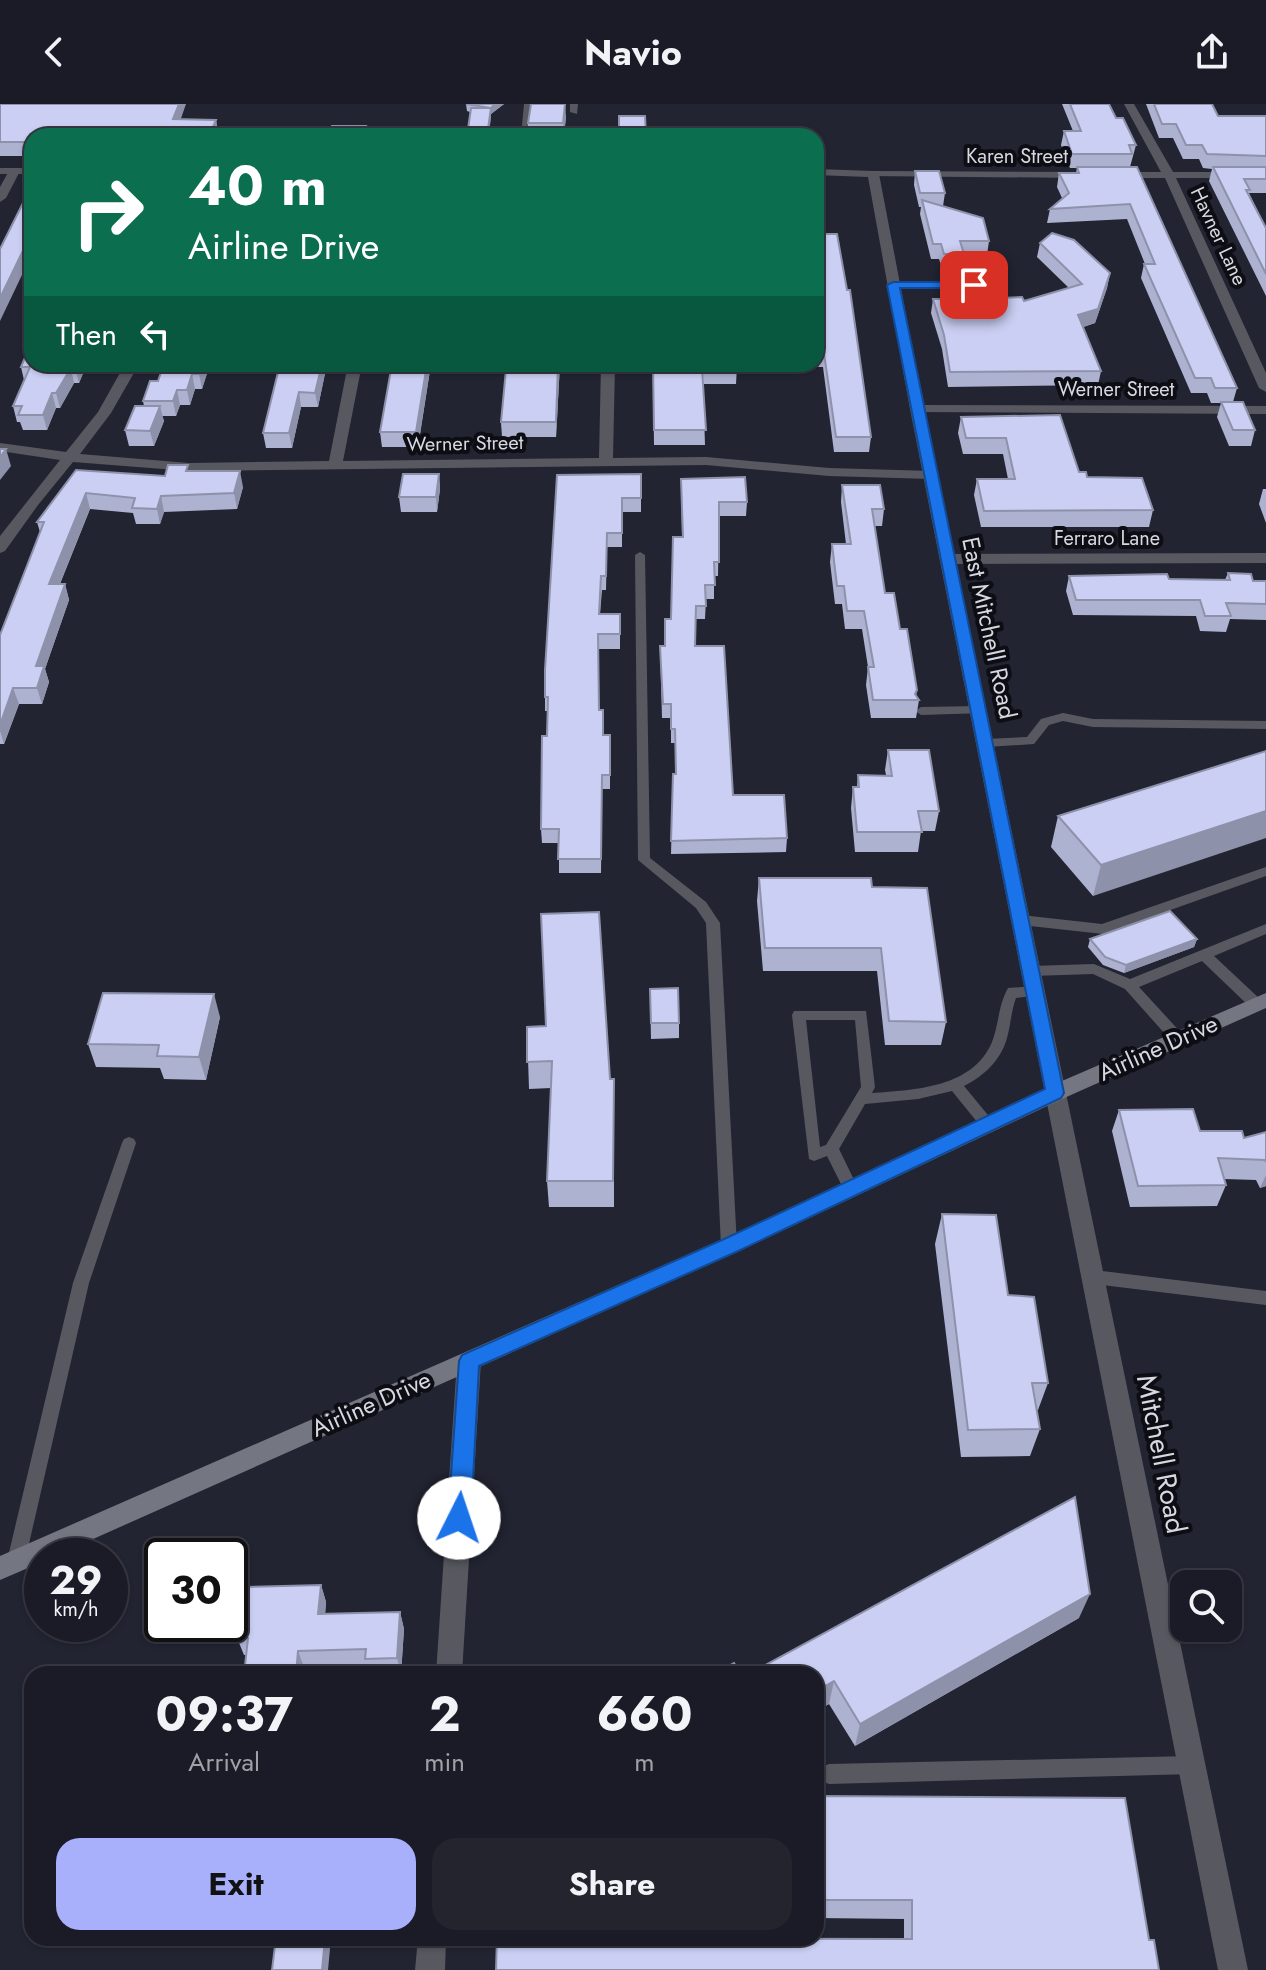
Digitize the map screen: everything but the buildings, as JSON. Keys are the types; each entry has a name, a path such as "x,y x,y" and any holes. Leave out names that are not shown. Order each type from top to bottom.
{"main road":[{"name":"Airline Drive","path":"8,1564 729,1246 987,1124 1261,1002"}],"street":[{"name":"Havner Lane","path":"1129,104 1169,175 1266,388"},
{"path":"0,171 24,171"},
{"path":"0,198 14,171"},
{"name":"Karen Street","path":"824,172 1091,175"},
{"name":"East Mitchell Road","path":"873,174 917,409 1055,1093"},
{"path":"1107,175 1266,175"},
{"path":"893,285 1001,285"},
{"path":"0,548 29,505 114,399 128,372"},
{"path":"335,465 353,372"},
{"path":"606,462 608,372"},
{"name":"Werner Street","path":"917,409 1266,410"},
{"name":"Werner Street","path":"0,447 159,466 755,463 829,472 932,475"},
{"name":"Ferraro Lane","path":"948,559 1266,558"},
{"name":"Mitchell Road","path":"1055,1093 1233,1970"},
{"path":"450,1666 469,1361"},
{"path":"430,1970 432,1946"}],"lane":[{"path":"517,128 518,104"},
{"path":"526,128 528,104"},
{"path":"640,555 644,860 701,905 713,923 729,1246"},
{"path":"921,711 980,710"},
{"path":"986,743 1030,741 1045,722 1063,717 1093,723 1266,725"},
{"path":"1021,920 1103,929 1266,871"},
{"path":"1130,985 1266,929"},
{"path":"1205,955 1261,1002"},
{"path":"860,1099 933,1092 975,1074 997,1048 1013,992 1033,981 1094,969 1130,985 1179,1040"},
{"path":"799,1015 861,1015 868,1087 831,1149 814,1155 799,1015"},
{"path":"954,1084 987,1124"},
{"path":"8,1564 81,1283 129,1143"},
{"path":"831,1149 850,1188"},
{"path":"1094,1277 1266,1298"},
{"path":"829,1774 1192,1765"}],"route":[{"path":"459,1518 469,1361 729,1246 1055,1093 893,285 974,285"}]}
